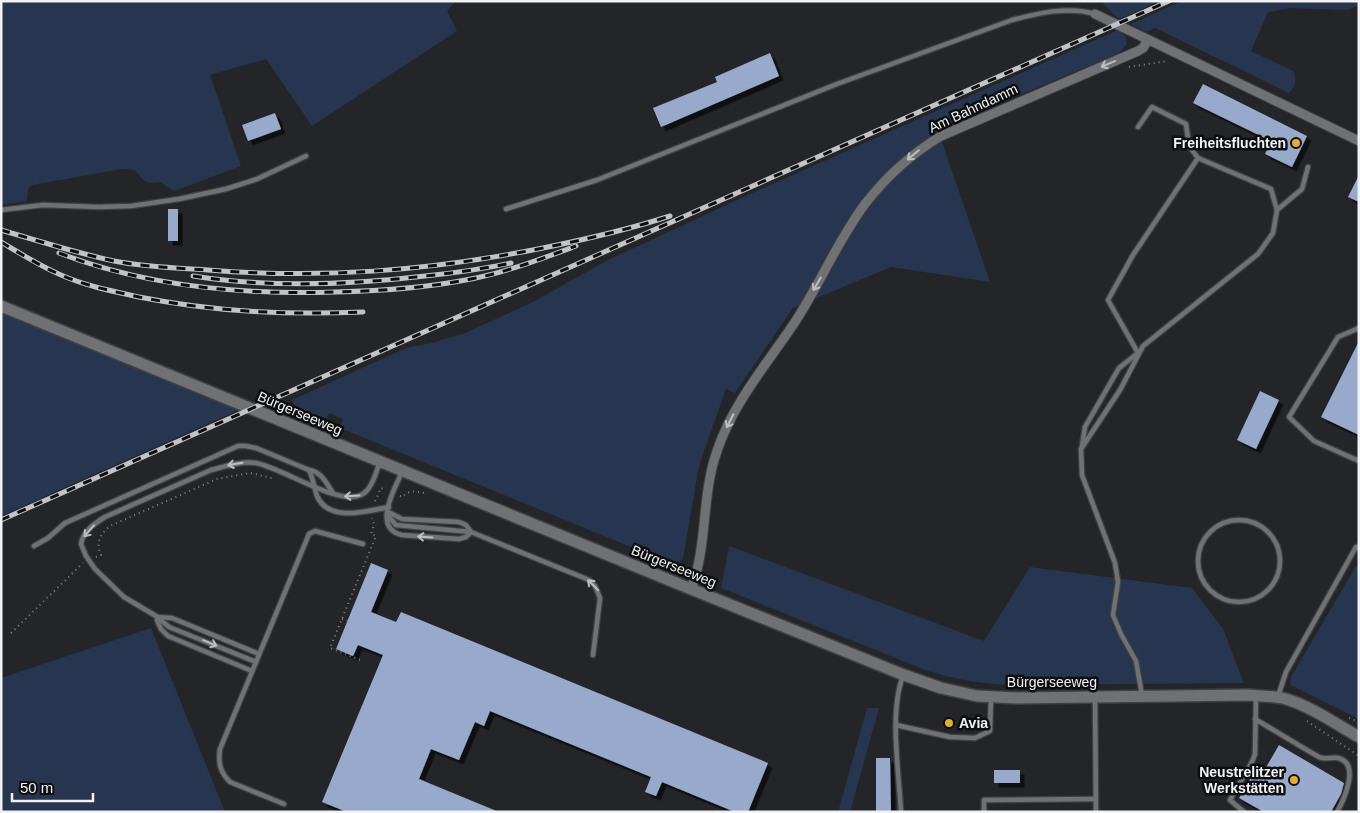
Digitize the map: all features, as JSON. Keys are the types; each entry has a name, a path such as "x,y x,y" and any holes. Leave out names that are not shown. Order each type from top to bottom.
{"street":[{"path":"1095,14 1359,142"},
{"name":"Am Bahndamm","path":"692,589 698,569 709,480 716,453 726,428 745,394 796,321 853,222 875,191 915,153 941,136 1138,51 1143,48 1148,40"},
{"name":"Bürgerseeweg","path":"1,306 692,589 904,675 941,688 991,697 1256,696 1278,698 1306,707 1359,737"}],"lane":[{"path":"506,209 597,180 837,84 1012,20 1041,12 1079,10 1095,14"},
{"path":"1081,449 1120,390 1143,346 1258,254 1273,232 1278,210 1271,189 1198,158 1189,146 1186,124 1152,107 1138,127"},
{"path":"1,210 43,205 99,208 131,206 179,199 226,189 257,179 306,156"},
{"path":"1138,353 1108,300 1138,247 1198,158"},
{"path":"1278,210 1302,189 1308,167"},
{"path":"1359,328 1338,337 1289,418 1314,441 1359,461"},
{"path":"1138,353 1120,368 1085,427 1081,449 1082,475 1114,563 1118,582 1113,615 1136,661 1142,696"},
{"path":"34,546 48,538 65,523 238,446 256,448 309,470 316,471 334,494"},
{"path":"256,662 169,627 156,616 124,597 109,584 89,560 82,548 82,540 88,530 99,521 211,470 236,463 256,463 334,494 354,497 361,496 366,492 380,462"},
{"path":"309,470 321,503 331,510 345,513 388,509 402,519 459,522 466,525 471,532"},
{"path":"402,471 393,493 386,520 387,525 395,534 459,539 466,537 471,532"},
{"path":"388,509 392,522 396,526 471,532 589,580 599,591 600,607 593,655"},
{"path":"1243,520 1256,524 1268,531 1276,542 1280,555 1280,569 1275,581 1266,592 1255,599 1242,602 1228,601 1216,595 1206,586 1200,574 1198,560 1201,547 1207,536 1217,526 1230,521 1243,520"},
{"path":"284,804 230,782 220,768 220,749 309,534 319,532 363,544"},
{"path":"1278,698 1286,672 1356,547 1359,548"},
{"path":"156,616 172,618 260,654"},
{"path":"156,616 161,629 168,636 252,671"},
{"path":"902,812 896,712 899,690 904,675"},
{"path":"1244,812 1230,800 1255,754 1256,696"},
{"path":"896,725 950,737 975,738 990,731 991,697"},
{"path":"1095,697 1096,812"},
{"path":"1255,719 1322,758 1338,758 1348,763 1353,771 1354,780 1337,812"},
{"path":"984,812 984,800 1096,799"}],"path":[{"path":"1122,68 1170,61 1176,53"},
{"path":"11,632 80,565 101,555 98,548 99,538 104,530 112,524 216,479 250,473 273,478"},
{"path":"360,660 330,648 376,536 371,534 374,525 372,510 381,488 404,497 408,492 431,493"},
{"path":"367,518 372,518"},
{"path":"708,567 707,578 714,588"},
{"path":"342,619 348,621"},
{"path":"1347,717 1359,722"},
{"path":"1301,718 1359,756"}],"shaded area":[{"path":"1,1 456,1 447,11 457,31 312,126 266,59 210,75 241,166 174,191 160,182 151,183 145,181 135,170 122,169 32,185 28,189 27,201 1,205"},
{"path":"1101,1 1159,1 1120,19"},
{"path":"1182,1 1359,1 1359,5 1347,10 1290,8 1268,12 1251,51 1293,71 1295,83 1289,93 1155,28 1146,32 1131,24"},
{"path":"1118,30 1126,37 1127,44 1118,54 938,130 990,282 891,267 793,308 735,393 726,389 699,466 683,559 675,565 340,428 343,419 329,413 324,425 286,409 294,405 292,400 406,348 432,343 465,333 533,302 606,261 748,195"},
{"path":"1,312 239,410 1,516"},
{"path":"729,546 984,641 1030,567 1192,588 1223,629 1244,683 1009,685 958,679 938,674 721,588"},
{"path":"1356,566 1359,567 1359,719 1290,685 1291,677"},
{"path":"151,628 225,812 1,812 1,678"},
{"path":"867,708 879,708 850,812 838,812"}],"building":[{"path":"770,53 779,76 661,127 653,108 717,82 715,77"},
{"path":"1203,84 1307,136 1292,167 1265,154 1271,141 1193,103"},
{"path":"275,113 281,129 248,141 242,125"},
{"path":"1359,175 1359,202 1348,197"},
{"path":"168,209 178,209 178,241 168,241"},
{"path":"1359,341 1359,435 1321,417"},
{"path":"1260,391 1279,400 1256,449 1237,440"},
{"path":"371,563 388,570 371,612 396,622 401,612 768,763 748,812 735,812 662,782 656,796 645,792 651,777 490,711 484,726 475,722 459,760 431,749 419,779 499,812 347,812 322,802 383,655 358,645 353,656 336,649"},
{"name":"Neustrelitzer Werkstätten","path":"1279,745 1344,783 1341,794 1331,812 1264,812 1239,798 1254,772 1261,776"},
{"path":"876,758 890,758 891,812 876,812"},
{"path":"994,770 1020,770 1020,783 994,783"}],"railway":[{"path":"1,520 1169,1"},
{"path":"1,230 86,254 137,265 292,274 414,268 496,257 588,238 670,216"},
{"path":"1,242 38,264 70,279 139,297 195,306 278,313 363,312"},
{"path":"59,253 92,265 160,281 230,290 300,293 386,290 454,282 511,269 576,246"},
{"path":"193,276 280,284 338,283 436,275 511,263"}],"place":[{"name":"Freiheitsfluchten","path":"1296,143"},
{"name":"Avia","path":"949,723"},
{"name":"Neustrelitzer Werkstätten","path":"1294,780"}]}
